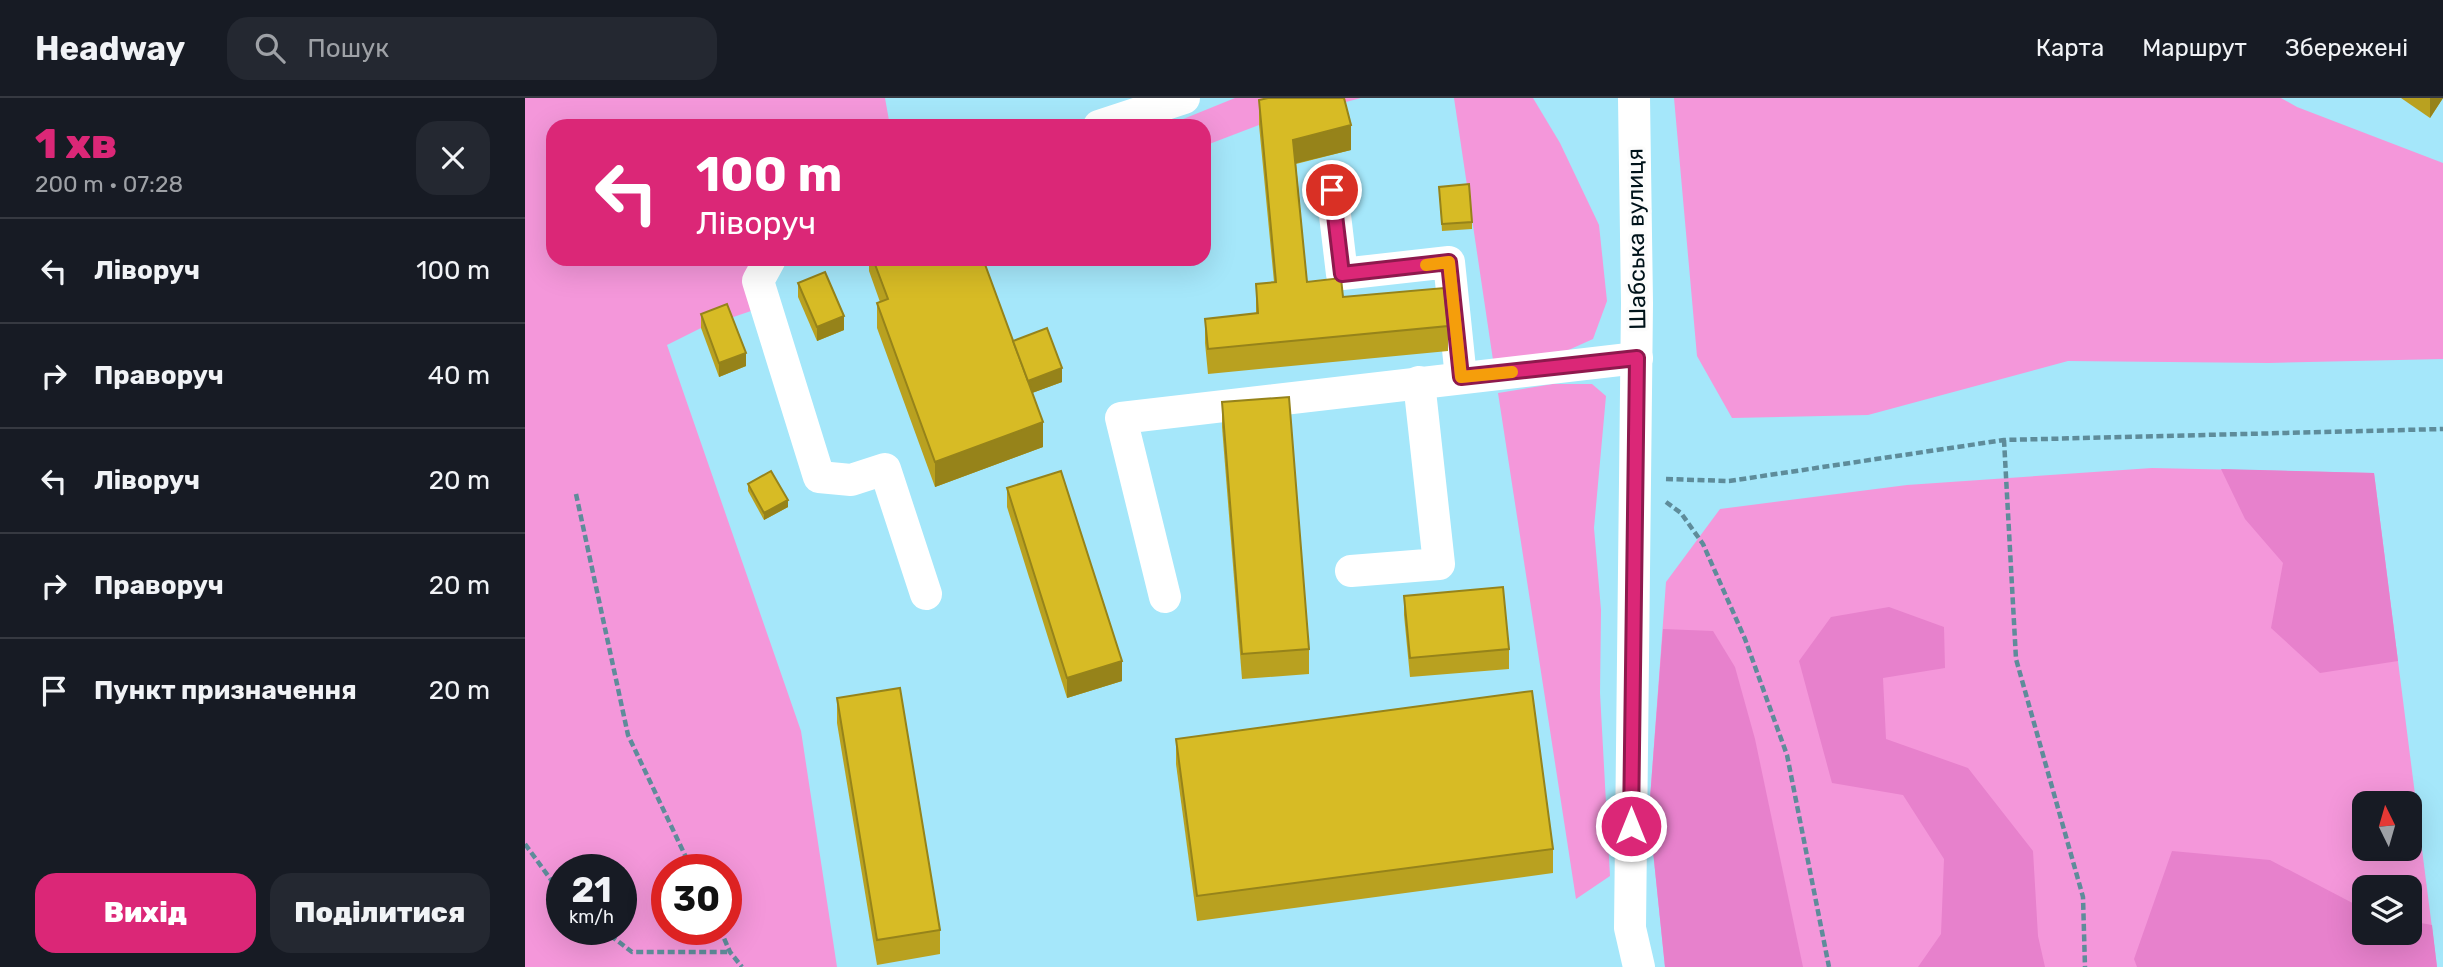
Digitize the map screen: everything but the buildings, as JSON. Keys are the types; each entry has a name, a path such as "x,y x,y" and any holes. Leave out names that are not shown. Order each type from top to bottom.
{"street":[{"path":"1120,119 1184,98"},
{"name":"Шабська вулиця","path":"1634,98 1637,358 1630,928 1639,967"},
{"path":"1332,190 1342,274 1449,262 1461,377"},
{"path":"766,266 758,281 819,477 851,480 885,468 926,594"},
{"path":"1165,597 1121,418 1637,358"},
{"path":"1351,571 1439,564 1419,382"}],"path":[{"path":"1634,479 1729,481 2004,440 2443,429"},
{"path":"2004,440 2016,659 2083,897 2085,967"},
{"path":"1634,479 1681,513 1703,544 1745,639 1787,755 1829,967"},
{"path":"576,495 628,736 684,854"},
{"path":"525,844 546,873"},
{"path":"623,945 632,952 730,952"},
{"path":"727,945 742,967"}],"shaded area":[{"path":"525,98 885,98 889,119 546,119 546,266 752,266 751,311 701,328 667,345 801,731 837,967 525,967"},
{"path":"1235,98 1361,98 1259,125 1211,143 1211,119 1183,119"},
{"path":"1454,98 1533,98 1560,143 1599,225 1607,301 1593,339 1544,361 1493,360"},
{"path":"1674,98 2281,98 2297,107 2443,163 2443,359 2269,363 2068,361 1868,415 1732,418 1697,356"},
{"path":"1553,384 1592,384 1606,396 1594,528 1601,610 1600,693 1610,876 1576,899 1498,393"},
{"path":"2152,468 2374,473 2415,791 2352,791 2352,861 2422,861 2422,849 2437,967 1665,967 1649,812 1666,582 1720,509 1907,485"},
{"path":"2221,469 2374,473 2398,661 2320,673 2271,628 2283,563 2245,519"},
{"path":"1889,607 1944,627 1945,668 1883,678 1886,739 1968,768 2033,851 2038,936 2045,967 1918,967 1941,934 1944,859 1903,795 1832,783 1799,661 1831,617"},
{"path":"1663,629 1713,631 1735,667 1755,739 1803,967 1665,967 1649,812"},
{"path":"2172,851 2270,860 2352,903 2352,945 2422,945 2422,923 2432,925 2437,967 2137,967 2134,959"}],"slow traffic":[{"path":"1426,265 1449,262 1461,377 1512,372"}],"route":[{"path":"1332,190 1342,274 1449,262 1461,377 1637,358 1631,826"}]}
